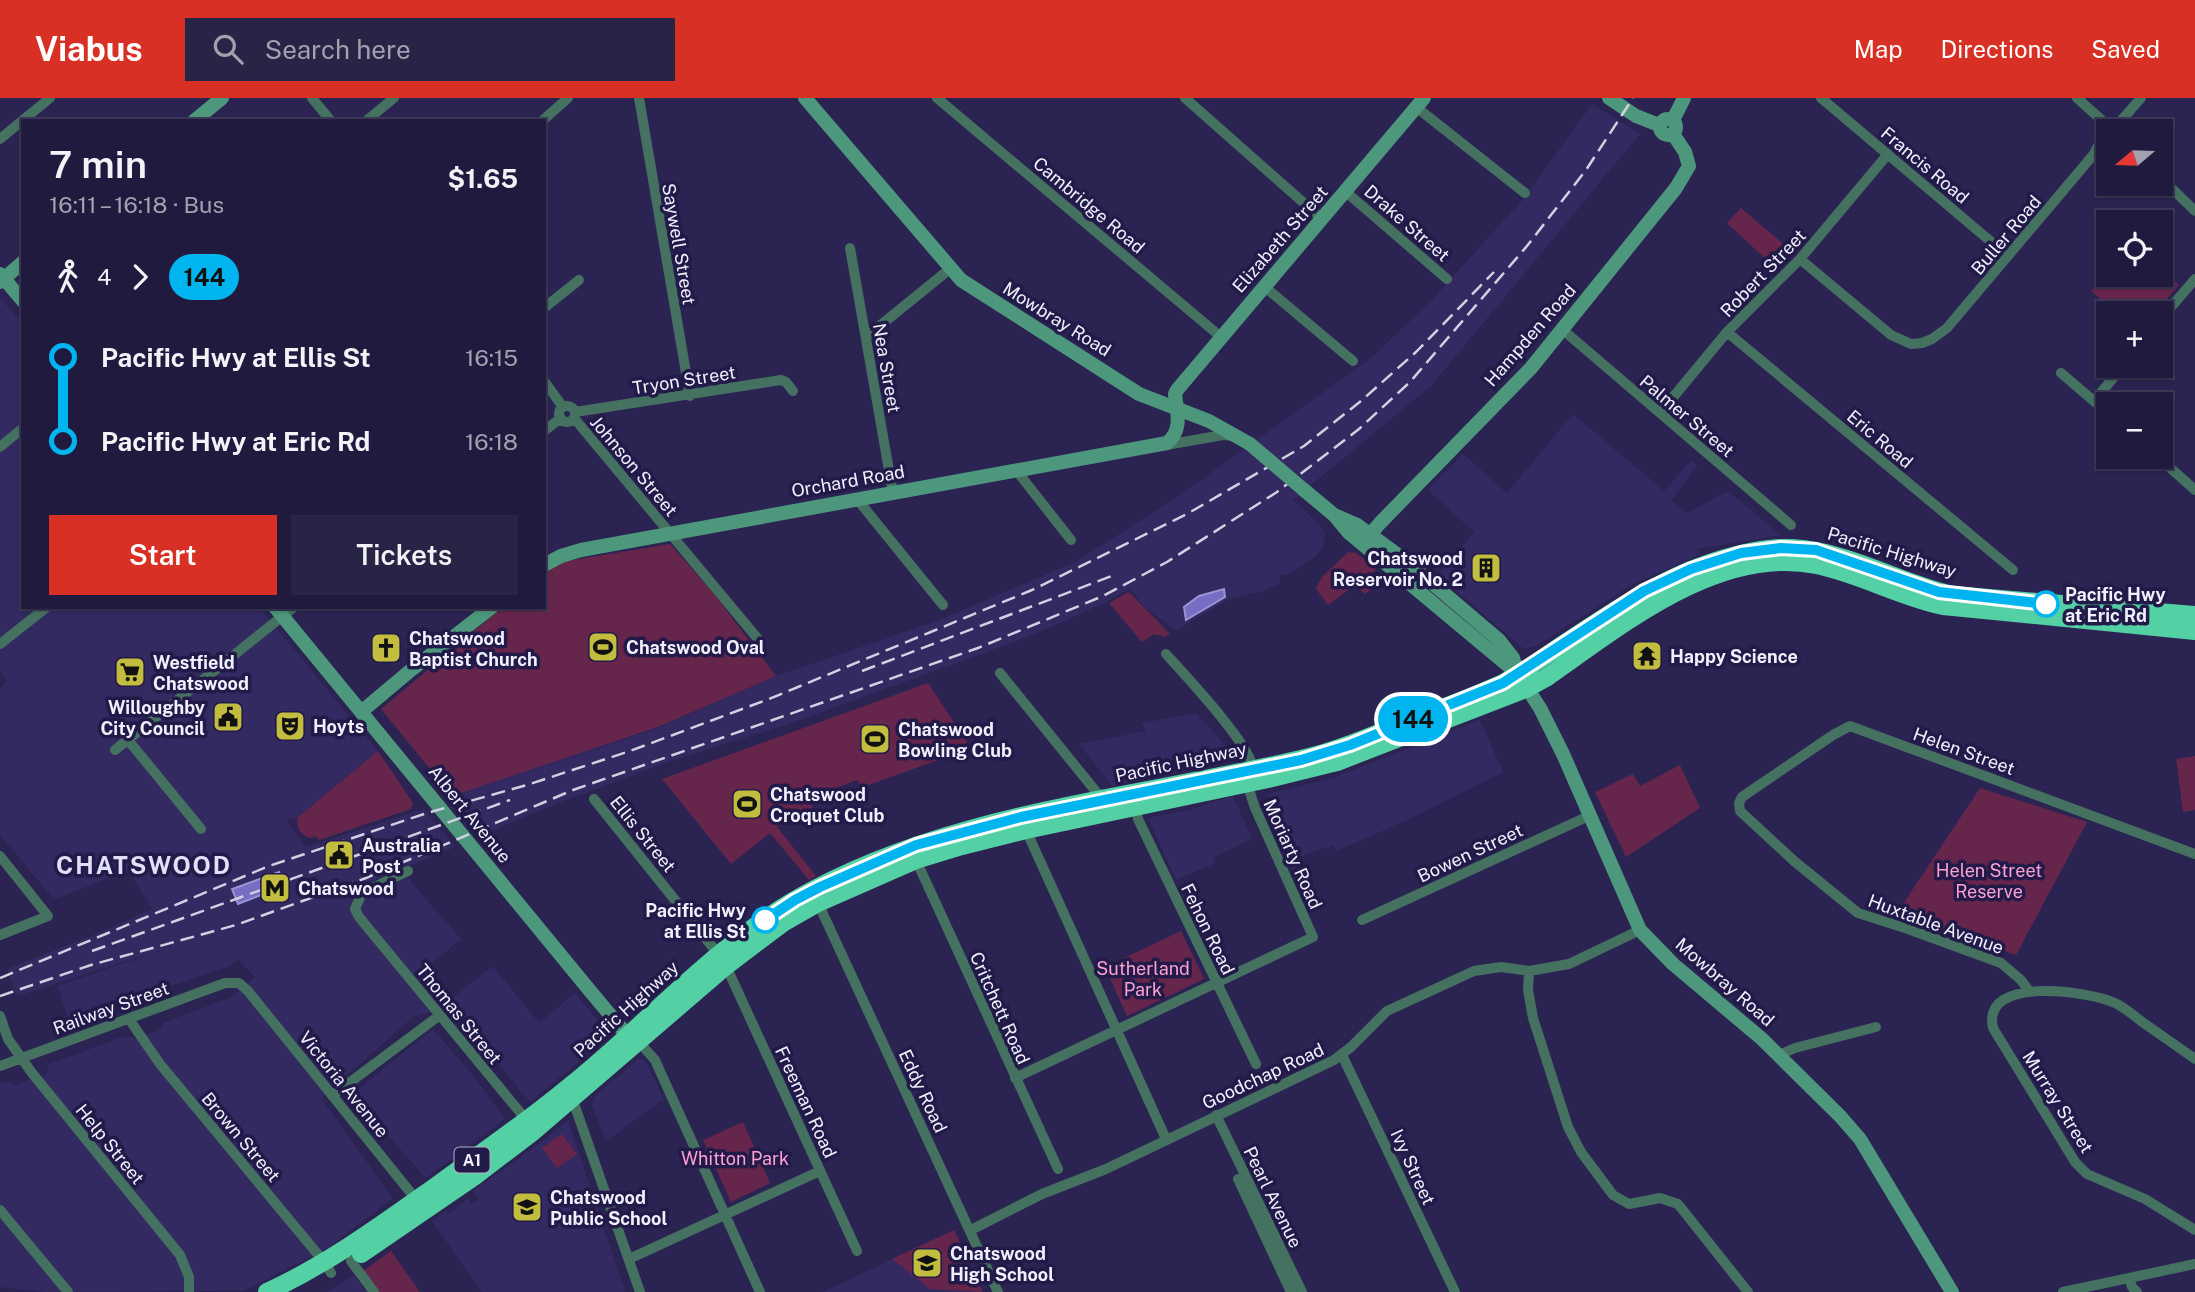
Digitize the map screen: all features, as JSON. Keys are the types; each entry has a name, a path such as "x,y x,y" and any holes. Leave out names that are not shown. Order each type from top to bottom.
{"highway":[{"name":"Pacific Highway","path":"295,1292 421,1205 571,1094 795,900 902,850 1021,817 1102,799 1336,762 1523,681 1644,591 1691,569 1768,548 1816,550 1924,587 1954,594 2195,615"},
{"name":"Pacific Highway","path":"1523,681 1546,678 1683,588 1736,569 1779,562 1798,562 1834,569 1943,607 2195,631"},
{"name":"Pacific Highway","path":"723,960 818,903 916,860 1026,830 1135,806 1250,776"},
{"name":"Pacific Highway","path":"267,1292 351,1261 421,1205"}],"main road":[{"path":"196,119 222,98"},
{"name":"Mowbray Road","path":"805,98 961,280 1139,394 1209,421 1245,441 1334,515 1357,525 1366,539 1523,681 1540,708 1591,815 1640,930 1673,964 1779,1055 1860,1139 1952,1292"},
{"path":"1609,98 1636,116 1669,126 1684,98"},
{"name":"Elizabeth Street","path":"1177,408 1177,390 1420,103"},
{"name":"Hampden Road","path":"1366,539 1531,368 1686,173 1688,160 1669,126"},
{"path":"21,263 1,278 21,299"},
{"path":"1161,445 1171,440 1176,432 1177,408"},
{"name":"Orchard Road","path":"546,564 581,550 1161,445"},
{"path":"362,712 489,609"},
{"name":"Albert Avenue","path":"284,611 362,712 578,976 634,1038"}],"street":[{"path":"24,119 50,98"},
{"path":"312,98 329,119"},
{"path":"368,119 394,98"},
{"path":"544,119 568,98"},
{"name":"Saywell Street","path":"639,98 690,396"},
{"name":"Cambridge Road","path":"937,98 1221,337"},
{"path":"1185,98 1322,219"},
{"name":"Francis Road","path":"1821,98 2008,256"},
{"path":"2077,98 2100,119"},
{"path":"2127,119 2141,98"},
{"path":"1420,103 1525,193"},
{"path":"0,139 21,122"},
{"name":"Buller Road","path":"1800,259 1891,335 1911,344 1922,343 1947,328 2096,151"},
{"name":"Robert Street","path":"1660,413 1727,332 1800,259 1888,154"},
{"path":"2174,191 2195,211"},
{"name":"Drake Street","path":"1346,192 1447,279"},
{"name":"Nea Street","path":"850,248 893,493"},
{"path":"866,337 951,268"},
{"path":"2173,305 2195,279"},
{"path":"546,306 579,280"},
{"path":"1265,287 1353,361"},
{"name":"Palmer Street","path":"1563,330 1791,524"},
{"name":"Eric Road","path":"1727,332 2013,570"},
{"path":"2061,373 2094,401 2113,378"},
{"name":"Tryon Street","path":"575,415 781,380 793,391"},
{"path":"546,384 563,407"},
{"path":"561,418 569,422 575,415 569,406 563,407"},
{"path":"561,418 563,407"},
{"name":"Johnson Street","path":"575,415 758,639"},
{"path":"546,429 561,418"},
{"path":"0,447 21,430"},
{"name":"Orchard Road","path":"1161,445 1223,435 1245,441"},
{"path":"2171,469 2195,490"},
{"path":"1016,470 1071,540"},
{"path":"857,499 943,605"},
{"path":"0,644 44,609"},
{"path":"115,750 284,611"},
{"name":"Moriarty Road","path":"1166,654 1241,742 1252,761 1250,776 1255,808 1313,937 1216,984"},
{"path":"1000,673 1102,799"},
{"name":"Helen Street","path":"1739,803 1742,797 1850,726 2195,854"},
{"path":"128,740 201,829"},
{"name":"Ellis Street","path":"594,799 723,960"},
{"name":"Huxtable Avenue","path":"1739,803 1740,811 1794,861 1858,913 2001,963 2021,980 2029,991"},
{"name":"Fehon Road","path":"1135,806 1138,819 1256,1065"},
{"name":"Bowen Street","path":"1362,920 1591,815"},
{"path":"1026,830 1166,1139"},
{"path":"0,856 48,916 0,935"},
{"name":"Critchett Road","path":"916,860 1058,1169"},
{"name":"Thomas Street","path":"408,871 361,895 355,909 530,1126"},
{"name":"Eddy Road","path":"818,903 998,1292"},
{"name":"Goodchap Road","path":"971,1230 1042,1194 1106,1169 1342,1055 1387,1012 1462,976 1474,971 1501,967 1529,971 1569,964 1640,930"},
{"name":"Freeman Road","path":"723,960 857,1251"},
{"path":"1529,971 1528,990 1533,1018 1568,1127 1581,1152 1613,1195 1629,1204 1660,1198 1678,1204 1748,1292"},
{"name":"Railway Street","path":"0,1066 234,982"},
{"name":"Victoria Avenue","path":"234,982 248,991 421,1205"},
{"path":"1015,1079 1216,984"},
{"path":"2029,991 2078,992 2115,1003 2195,1059"},
{"name":"Murray Street","path":"2029,991 2011,995 1999,1004 1993,1012 1993,1028 2076,1163 2087,1174 2145,1199 2195,1230"},
{"path":"333,1095 440,1015"},
{"name":"Help Street","path":"0,1016 8,1039 21,1058 176,1249 186,1267 190,1292"},
{"name":"Brown Street","path":"129,1019 160,1064 328,1268"},
{"path":"1779,1055 1795,1048 1876,1027"},
{"path":"634,1038 655,1060 760,1292"},
{"name":"Ivy Street","path":"1342,1055 1455,1292"},
{"path":"571,1094 640,1292"},
{"name":"Pearl Avenue","path":"1216,1115 1302,1292"},
{"path":"629,1259 820,1171"},
{"name":"Pearl Avenue","path":"1238,1179 1291,1292"},
{"path":"0,1210 68,1292"},
{"path":"351,1261 373,1292"},
{"path":"2063,1292 2195,1264"},
{"path":"2129,1278 2137,1292"}],"shaded area":[{"path":"1592,104 1640,134 1431,386 1293,500 1322,527 1325,536 1322,549 1316,556 1289,574 1280,575 1280,583 1264,591 1229,599 1177,631 1147,609 1129,589 1105,603 1030,636 792,723 671,761 545,808 483,835 452,796 658,728 776,676 937,621 1075,562 1173,500 1371,358 1433,299 1524,198"},
{"path":"0,298 21,321 21,609 261,609 378,751 297,818 286,819 305,847 424,809 455,847 339,895 340,897 367,896 408,878 461,939 423,971 448,1001 493,966 539,1023 575,993 610,1036 530,1102 452,1007 413,1017 321,1098 393,1198 328,1248 243,1291 45,1292 0,1287 0,1082 11,1082 15,1085 47,1074 49,1064 125,1036 135,1038 158,1031 165,1022 232,997 255,977 239,960 227,967 69,1021 57,986 174,946 17,996 7,969 152,909 129,870 58,898 52,897 0,835 0,688 7,681 0,671"},
{"path":"1573,414 1664,491 1691,460 1698,466 1671,500 1687,513 1728,491 1781,535 1697,549 1701,554 1633,584 1536,646 1524,649 1438,575 1474,532 1428,490 1463,454 1507,493"},
{"path":"1224,589 1225,597 1186,620 1184,607 1199,596"},
{"path":"1196,713 1230,750 1234,760 1112,786 1079,744 1146,731 1142,723"},
{"path":"1480,720 1503,772 1418,815 1337,851 1333,845 1293,859 1271,810 1268,794 1333,778"},
{"path":"1233,796 1252,839 1212,858 1216,863 1176,880 1148,818 1188,810"},
{"path":"279,872 284,886 238,904 232,889"},
{"path":"433,1029 472,1074 505,1119 426,1178 351,1095"},
{"path":"639,1059 645,1060 664,1099 606,1141 592,1105 595,1096"},
{"name":"Chatswood Public School","path":"568,1120 625,1292 482,1292 432,1221 446,1211 448,1214 468,1199 471,1204 479,1199 473,1191"},
{"name":"Chatswood High School","path":"954,1230 983,1292 823,1292"},
{"path":"354,1275 366,1292 327,1292"}],"green space":[{"path":"1741,208 1788,248 1771,264 1727,223"},
{"path":"2173,279 2179,285 2165,301 2103,301 2091,291 2096,285 2173,287"},
{"path":"670,544 714,594 776,676 658,727 452,796 381,709 501,609 546,609 546,571 555,563"},
{"path":"1348,552 1356,553 1376,569 1370,576 1378,583 1365,594 1355,585 1328,605 1316,589 1322,577"},
{"path":"1129,592 1170,634 1164,637 1154,634 1142,642 1109,603"},
{"path":"928,683 967,742 974,747 863,787 857,780 809,798 814,811 777,827 816,876 809,880 770,833 731,864 662,779"},
{"path":"378,751 413,803 411,809 319,840 316,836 310,838 301,833 297,818"},
{"path":"2195,756 2195,810 2183,812 2176,759"},
{"path":"1680,765 1700,808 1626,857 1595,792 1633,774 1640,786"},
{"name":"Helen Street Reserve","path":"1980,788 2087,822 2016,955 1897,913"},
{"name":"Sutherland Park","path":"1181,931 1204,979 1127,1016 1105,967"},
{"name":"Whitton Park","path":"743,1122 770,1183 731,1202 703,1140"},
{"path":"562,1134 577,1154 557,1168 542,1148"},
{"name":"Chatswood High School","path":"954,1230 983,1292 930,1289 892,1259"},
{"path":"391,1251 420,1292 377,1292 362,1272"}],"railway":[{"path":"0,996 91,965 236,925 366,878 573,790 978,648 1103,596 1167,562 1277,492 1359,429 1410,382 1527,246 1586,170 1633,98"},
{"path":"0,978 269,866 427,813 527,785 630,751 769,699 1032,590 1187,514 1304,446 1361,401 1416,352 1494,272"},
{"path":"862,671 1117,574"},
{"path":"92,951 510,800"}],"bus line":[{"name":"144","path":"765,920 820,887 916,845 1021,817 1301,760 1350,745 1503,683 1644,591 1691,569 1741,553 1768,548 1816,550 1939,592 2046,604"}],"place":[{"name":"Chatswood Reservoir No. 2","path":"1486,568"},
{"name":"Pacific Hwy at Eric Rd","path":"2046,604"},
{"name":"Chatswood Oval","path":"603,647"},
{"name":"Chatswood Baptist Church","path":"386,648"},
{"name":"Happy Science","path":"1647,656"},
{"name":"Westfield Chatswood","path":"130,672"},
{"name":"Willoughby City Council","path":"228,717"},
{"name":"Hoyts","path":"290,726"},
{"name":"Chatswood Bowling Club","path":"875,739"},
{"name":"Chatswood Croquet Club","path":"747,804"},
{"name":"Australia Post","path":"339,855"},
{"name":"Chatswood","path":"275,888"},
{"name":"Pacific Hwy at Ellis St","path":"765,920"},
{"name":"Chatswood Public School","path":"527,1207"},
{"name":"Chatswood High School","path":"927,1263"}],"district":[{"name":"CHATSWOOD","path":"144,865"}]}
